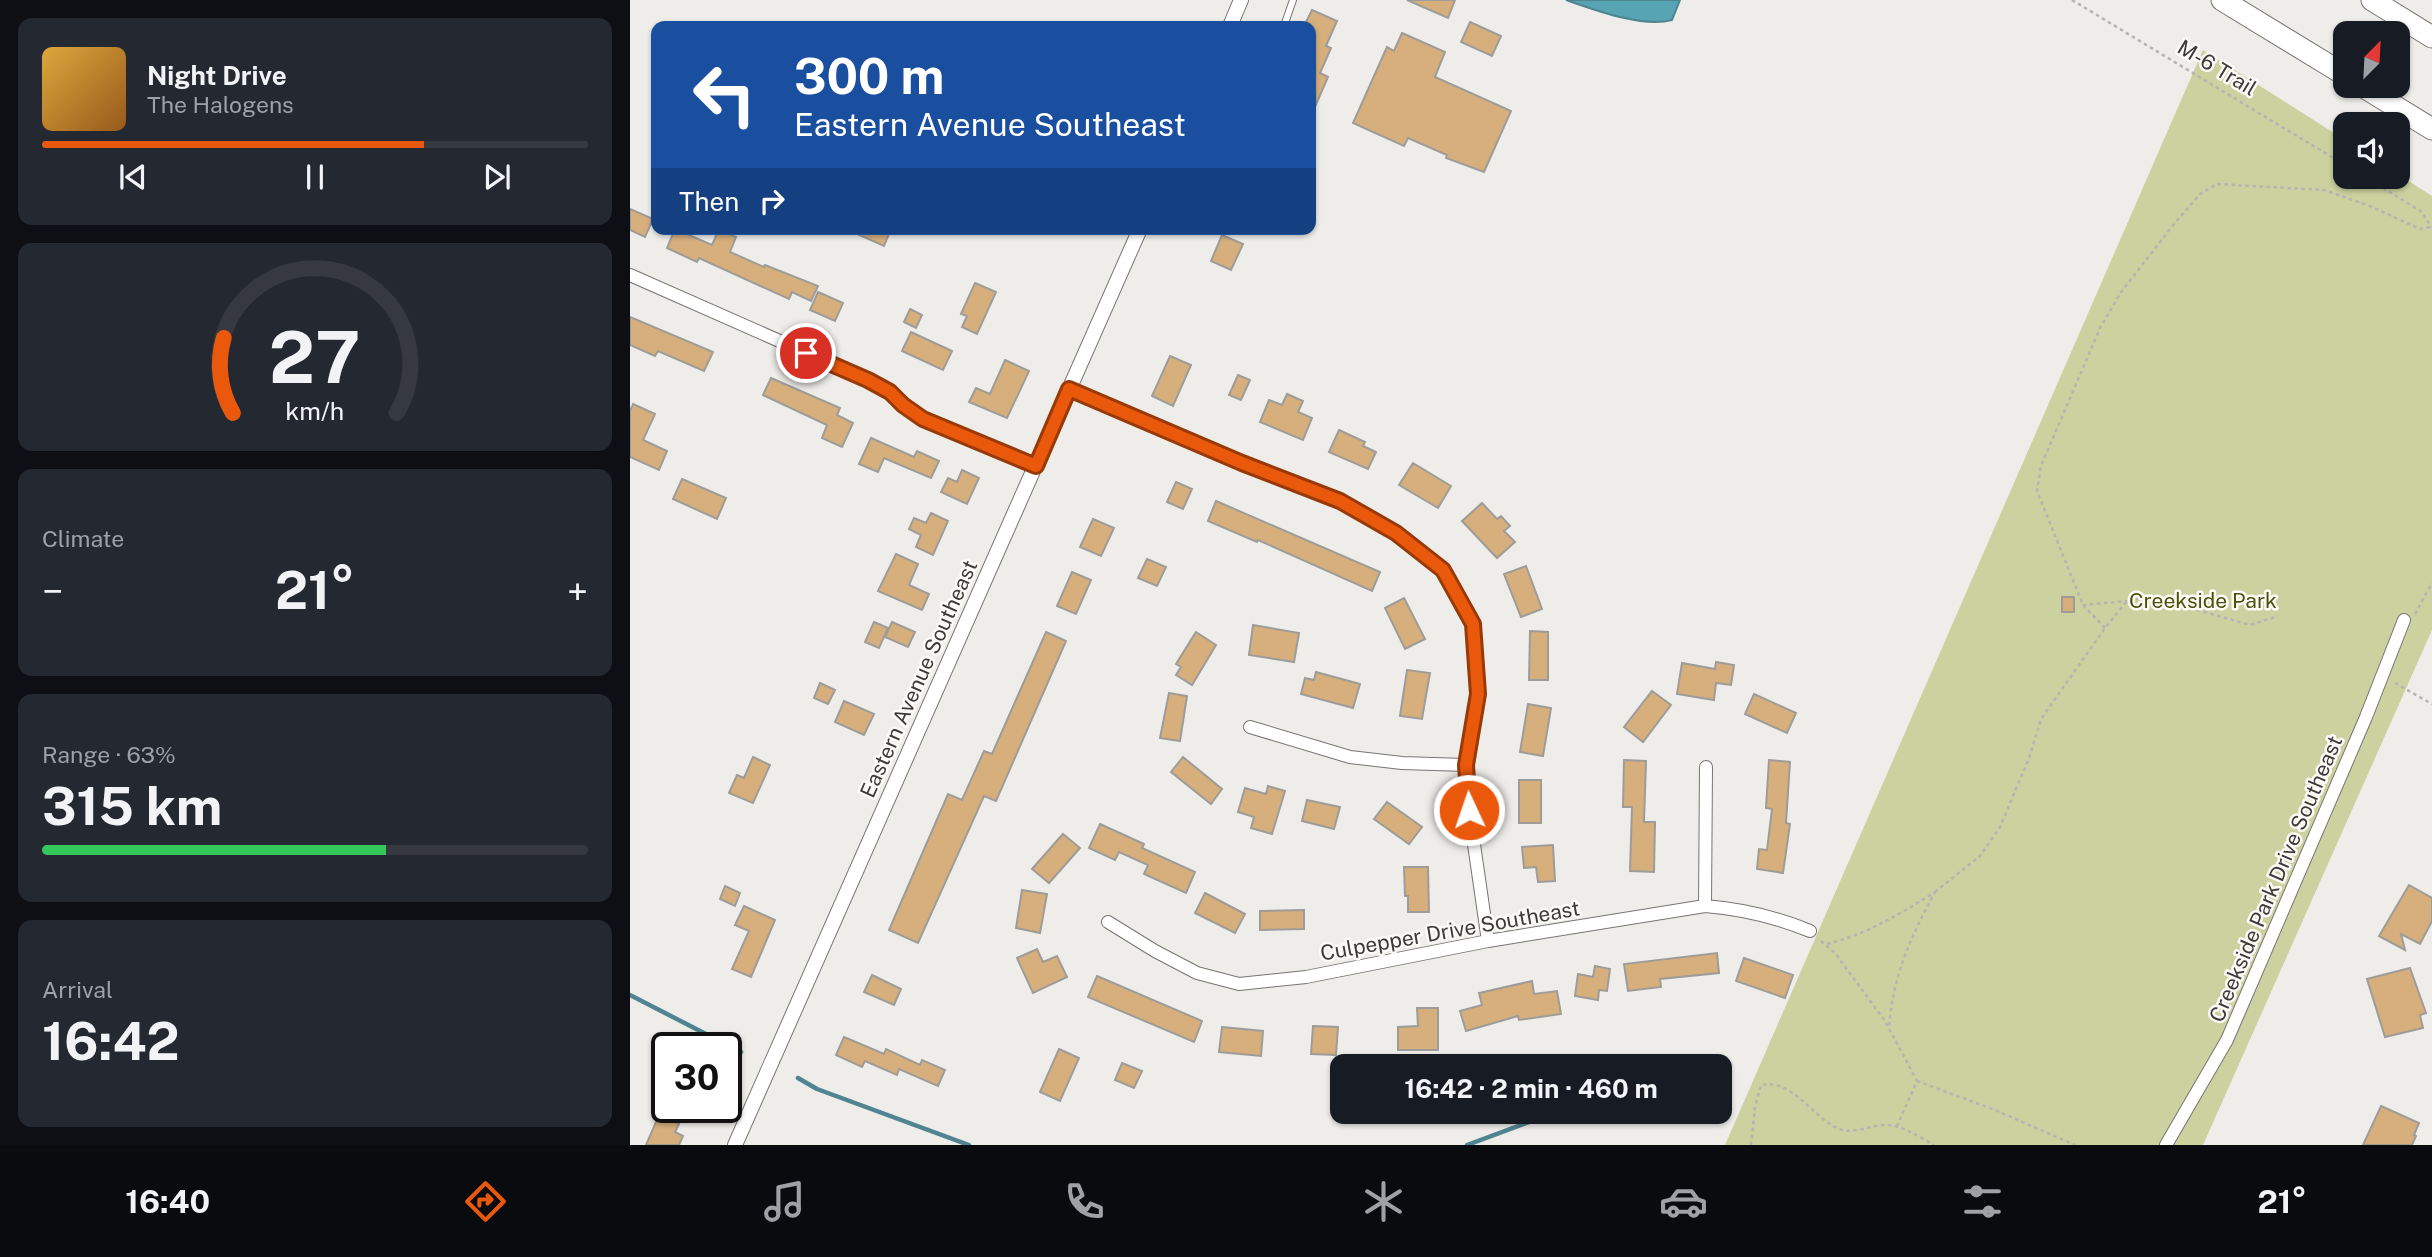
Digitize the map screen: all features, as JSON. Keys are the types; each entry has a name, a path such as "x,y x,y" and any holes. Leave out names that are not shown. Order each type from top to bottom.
{"highway":[{"path":"2222,0 2333,68"},
{"path":"2372,0 2432,37"},
{"path":"2382,98 2432,129"}],"street":[{"path":"1232,21 1241,0"},
{"name":"Eastern Avenue Southeast","path":"735,1145 1137,235"},
{"path":"630,275 868,380 890,392 923,419 1036,466"},
{"path":"1069,389 1242,463 1340,501 1396,533 1443,570 1473,624 1478,694 1466,765 1469,810 1488,941"},
{"name":"Creekside Park Drive Southeast","path":"2166,1145 2227,1040 2404,620"},
{"path":"1250,727 1350,757 1402,763 1466,765"},
{"path":"1706,767 1706,906"},
{"name":"Culpepper Drive Southeast","path":"1108,922 1197,973 1239,984 1306,977 1488,941 1706,906 1774,917 1810,931"}],"lane":[{"path":"1286,21 1293,0"}],"path":[{"name":"M-6 Trail","path":"2072,0 2333,157"},
{"path":"2105,628 2082,605 2037,491 2041,466 2100,328 2121,292 2200,194 2217,184 2324,190 2370,206 2420,229 2432,228 2422,212 2385,189"},
{"path":"2404,620 2413,619 2432,583"},
{"path":"2082,605 2127,601 2148,596 2250,625 2278,616"},
{"path":"1827,944 1884,924 1935,892 1980,856 2000,827 2029,758 2041,719 2127,601"},
{"path":"2382,677 2432,704"},
{"path":"1889,1029 1890,1003 1902,960 1935,892"},
{"path":"1810,931 1809,934 1827,944 1889,1029 1916,1084 1995,1110 2075,1145"},
{"path":"1751,1145 1755,1107 1761,1085 1771,1083 1787,1090 1836,1128 1853,1132 1883,1125 1897,1126 1934,1145"},
{"path":"1897,1126 1916,1084"}],"green space":[{"name":"Creekside Park","path":"2203,50 2333,132 2333,189 2410,189 2410,182 2432,196 2432,630 2203,1145 1725,1145"}],"water":[{"path":"1566,0 1680,0 1672,20 1647,22 1619,17"}],"building":[{"path":"1407,0 1455,0 1448,18"},
{"path":"1312,10 1337,21 1326,46 1331,48 1320,73 1328,77 1316,105 1316,21 1306,21"},
{"path":"1470,22 1501,36 1492,56 1461,42"},
{"path":"1402,33 1445,52 1435,77 1511,111 1484,172 1446,158 1447,155 1408,138 1404,146 1353,123 1387,47 1394,51"},
{"path":"630,209 651,218 645,237 630,230"},
{"path":"672,235 689,235 712,245 716,235 732,235 736,237 730,252 818,286 811,301 792,292 789,299 699,258 697,262 667,248"},
{"path":"859,235 889,235 884,246"},
{"path":"1222,235 1243,244 1231,270 1211,261"},
{"path":"975,283 996,292 977,334 962,327 967,316 961,314"},
{"path":"818,292 843,303 835,321 810,310"},
{"path":"910,309 922,315 916,328 904,322"},
{"path":"630,317 713,352 704,371 658,351 655,356 630,345"},
{"path":"911,332 952,351 943,370 902,351"},
{"path":"1170,356 1191,365 1173,406 1152,396"},
{"path":"1005,360 1029,371 1007,418 969,402 976,388 990,394"},
{"path":"1238,375 1250,380 1241,400 1229,395"},
{"path":"771,378 840,408 837,415 853,423 842,447 822,438 827,425 763,395"},
{"path":"1287,394 1303,401 1298,412 1312,418 1303,440 1260,422 1269,400 1282,405"},
{"path":"633,404 655,414 643,440 667,451 659,470 630,457 630,411"},
{"path":"1339,430 1365,442 1363,446 1376,452 1368,469 1329,452"},
{"path":"871,438 914,457 917,451 939,461 931,478 884,458 878,472 859,464"},
{"path":"1413,463 1451,486 1438,508 1399,485"},
{"path":"962,470 979,478 967,504 941,492 948,478 957,482"},
{"path":"682,479 726,498 717,519 673,499"},
{"path":"1176,482 1192,489 1183,509 1167,502"},
{"path":"1216,501 1380,572 1372,591 1258,540 1257,542 1208,521"},
{"path":"1482,503 1497,519 1501,516 1510,526 1504,531 1515,542 1497,558 1462,521"},
{"path":"931,513 948,521 933,555 916,547 921,535 909,529 914,518 926,523"},
{"path":"1093,519 1114,528 1101,556 1080,547"},
{"path":"896,554 918,564 909,585 929,594 922,610 878,591"},
{"path":"1147,559 1166,567 1157,586 1138,578"},
{"path":"1526,566 1542,609 1521,617 1504,574"},
{"path":"1072,572 1091,580 1076,614 1057,606"},
{"path":"2062,597 2074,597 2074,612 2062,612"},
{"path":"1404,598 1425,639 1405,649 1385,608"},
{"path":"874,622 888,628 879,648 865,642"},
{"path":"892,622 915,632 908,647 885,637"},
{"path":"1253,625 1299,633 1294,662 1249,655"},
{"path":"1530,631 1548,632 1548,680 1529,680"},
{"path":"1046,632 1066,641 996,801 984,796 918,943 889,930 948,794 962,800 984,751 992,754"},
{"path":"1196,632 1216,645 1192,685 1176,675 1181,667 1176,664"},
{"path":"1716,662 1734,665 1731,685 1716,683 1714,700 1677,694 1682,663 1715,669"},
{"path":"1407,670 1430,673 1422,719 1400,716"},
{"path":"1316,672 1360,684 1353,708 1301,694 1305,678 1314,680"},
{"path":"820,683 835,690 828,704 814,698"},
{"path":"1652,691 1671,705 1643,742 1624,727"},
{"path":"1169,693 1187,696 1180,741 1160,738"},
{"path":"1754,694 1796,713 1787,733 1745,714"},
{"path":"844,701 874,714 864,735 835,722"},
{"path":"1528,704 1551,708 1543,756 1520,752"},
{"path":"753,757 770,765 753,803 729,793 737,775 744,778"},
{"path":"1183,757 1222,789 1211,804 1171,772"},
{"path":"1624,760 1646,761 1644,822 1655,822 1654,872 1630,871 1632,807 1623,807"},
{"path":"1769,760 1790,762 1786,823 1790,824 1783,873 1757,869 1759,849 1767,850 1772,809 1766,808"},
{"path":"1519,780 1541,780 1541,823 1519,823"},
{"path":"1268,786 1285,791 1272,834 1251,828 1254,817 1238,812 1245,788 1266,794"},
{"path":"1307,800 1340,807 1334,829 1302,821"},
{"path":"1387,802 1422,827 1409,844 1374,819"},
{"path":"1100,824 1144,844 1142,848 1195,872 1186,893 1144,874 1148,865 1119,852 1115,860 1089,848"},
{"path":"1063,834 1080,848 1049,883 1032,869"},
{"path":"1553,845 1555,881 1538,882 1536,867 1524,868 1522,847"},
{"path":"1404,867 1428,867 1429,912 1408,912"},
{"path":"2409,885 2432,898 2432,921 2420,944 2401,934 2405,950 2379,936"},
{"path":"725,886 740,893 735,906 720,899"},
{"path":"1022,890 1047,894 1040,933 1016,928"},
{"path":"1205,893 1245,914 1235,933 1195,913"},
{"path":"744,906 775,920 751,977 732,969 749,931 735,925"},
{"path":"1304,910 1304,929 1260,930 1260,911"},
{"path":"1037,949 1043,962 1057,956 1067,977 1033,993 1017,958"},
{"path":"1717,953 1719,973 1660,979 1661,987 1628,991 1624,964"},
{"path":"1744,958 1793,975 1785,998 1736,981"},
{"path":"1595,966 1610,969 1607,991 1599,990 1598,1000 1575,996 1578,974 1593,977"},
{"path":"2410,968 2426,1013 2420,1015 2423,1028 2385,1037 2367,979"},
{"path":"872,975 901,989 894,1005 864,992"},
{"path":"1097,976 1202,1021 1194,1042 1088,997"},
{"path":"1532,981 1534,994 1557,991 1561,1014 1519,1020 1518,1016 1466,1031 1460,1011 1482,1005 1479,993"},
{"path":"1417,1008 1438,1008 1438,1050 1398,1050 1398,1027 1418,1026"},
{"path":"1313,1026 1338,1027 1336,1054 1311,1054"},
{"path":"1222,1027 1263,1031 1261,1056 1219,1052"},
{"path":"844,1037 884,1054 886,1049 920,1065 922,1060 945,1070 938,1086 899,1069 897,1075 865,1061 862,1067 836,1055"},
{"path":"1059,1049 1079,1058 1060,1101 1040,1092"},
{"path":"1122,1063 1142,1071 1134,1088 1115,1080"},
{"path":"2381,1106 2419,1123 2412,1145 2363,1145"},
{"path":"656,1123 679,1124 675,1132 683,1136 679,1145 646,1145"}],"waterway":[{"path":"630,995 702,1032"},
{"path":"798,1078 817,1089 969,1145"},
{"path":"1467,1145 1524,1124"}],"route":[{"path":"806,353 890,392 923,419 1036,466 1069,389 1242,463 1340,501 1396,533 1443,570 1473,624 1478,694 1466,765 1469,810"}]}
